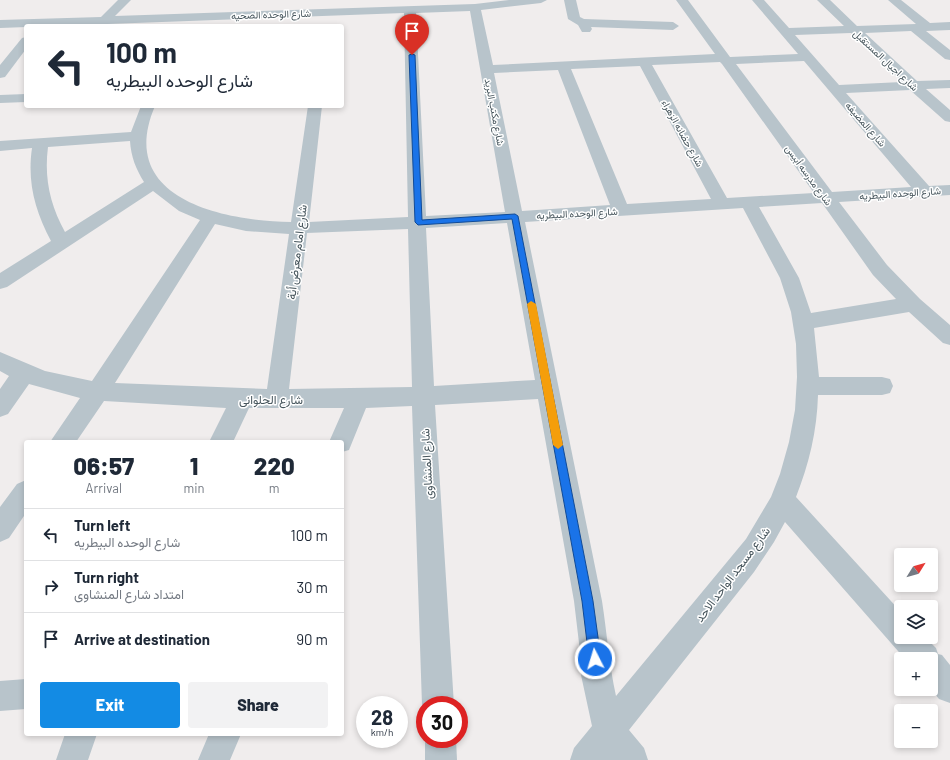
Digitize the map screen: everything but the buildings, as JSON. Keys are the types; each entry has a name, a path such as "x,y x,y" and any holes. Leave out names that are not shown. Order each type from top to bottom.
{"street":[{"path":"326,24 328,0"},
{"name":"شارع الوحده الصحيه","path":"0,24 103,21 186,22 258,20 327,12 410,10 449,4 475,7 541,0"},
{"path":"570,0 573,18 584,26 673,26"},
{"name":"شارع مدرسه أبيس","path":"682,0 825,198 880,270 913,304 950,337"},
{"name":"شارع المضيفه","path":"758,0 924,191"},
{"name":"شارع اجيال المستقبل","path":"823,0 950,118"},
{"path":"894,0 950,56"},
{"path":"103,6 122,2"},
{"path":"103,21 122,2"},
{"path":"186,22 192,6"},
{"name":"شارع مكتب البريد","path":"475,7 588,601 594,643 596,675 606,745"},
{"name":"شارع المنشاوى","path":"410,10 418,222 422,397 438,696"},
{"path":"786,32 950,26"},
{"path":"0,74 24,43"},
{"path":"487,69 808,57"},
{"path":"12,59 24,58"},
{"name":"شارع حضانه الزهراء","path":"644,62 722,204"},
{"path":"563,65 621,210"},
{"path":"836,89 950,84"},
{"path":"0,99 24,98"},
{"name":"شارع الوحده البيطريه","path":"147,108 138,136 138,152 143,168 154,183 168,196 187,208 210,218 237,225 299,228 950,190"},
{"name":"شارع امام معرض أية","path":"277,399 315,108"},
{"path":"0,146 138,136"},
{"path":"42,142 38,161 38,181 41,202 49,222 61,242"},
{"path":"0,282 154,183"},
{"name":"شارع مسجد الواحد الاحد","path":"586,760 606,745 765,533 783,501 796,465 804,430 808,386 808,365 802,322 791,280 748,202"},
{"path":"63,440 98,391 210,218"},
{"path":"802,322 913,304"},
{"name":"شارع الحلوانى","path":"0,361 39,380 98,391 151,396 242,399 422,397 548,389"},
{"path":"0,392 24,373"},
{"path":"0,407 24,373"},
{"path":"808,386 882,386"},
{"path":"342,440 359,398"},
{"path":"222,440 242,399"},
{"path":"0,529 24,495"},
{"path":"783,501 894,625"},
{"path":"911,644 918,652"},
{"path":"938,674 950,688"},
{"path":"0,696 24,694"},
{"path":"72,760 80,736"},
{"path":"214,760 223,736"},
{"path":"606,745 632,760"},
{"path":"440,748 441,760"}],"slow traffic":[{"path":"531,304 558,445"}],"route":[{"path":"412,55 418,222 515,216 588,601 595,659"}]}
